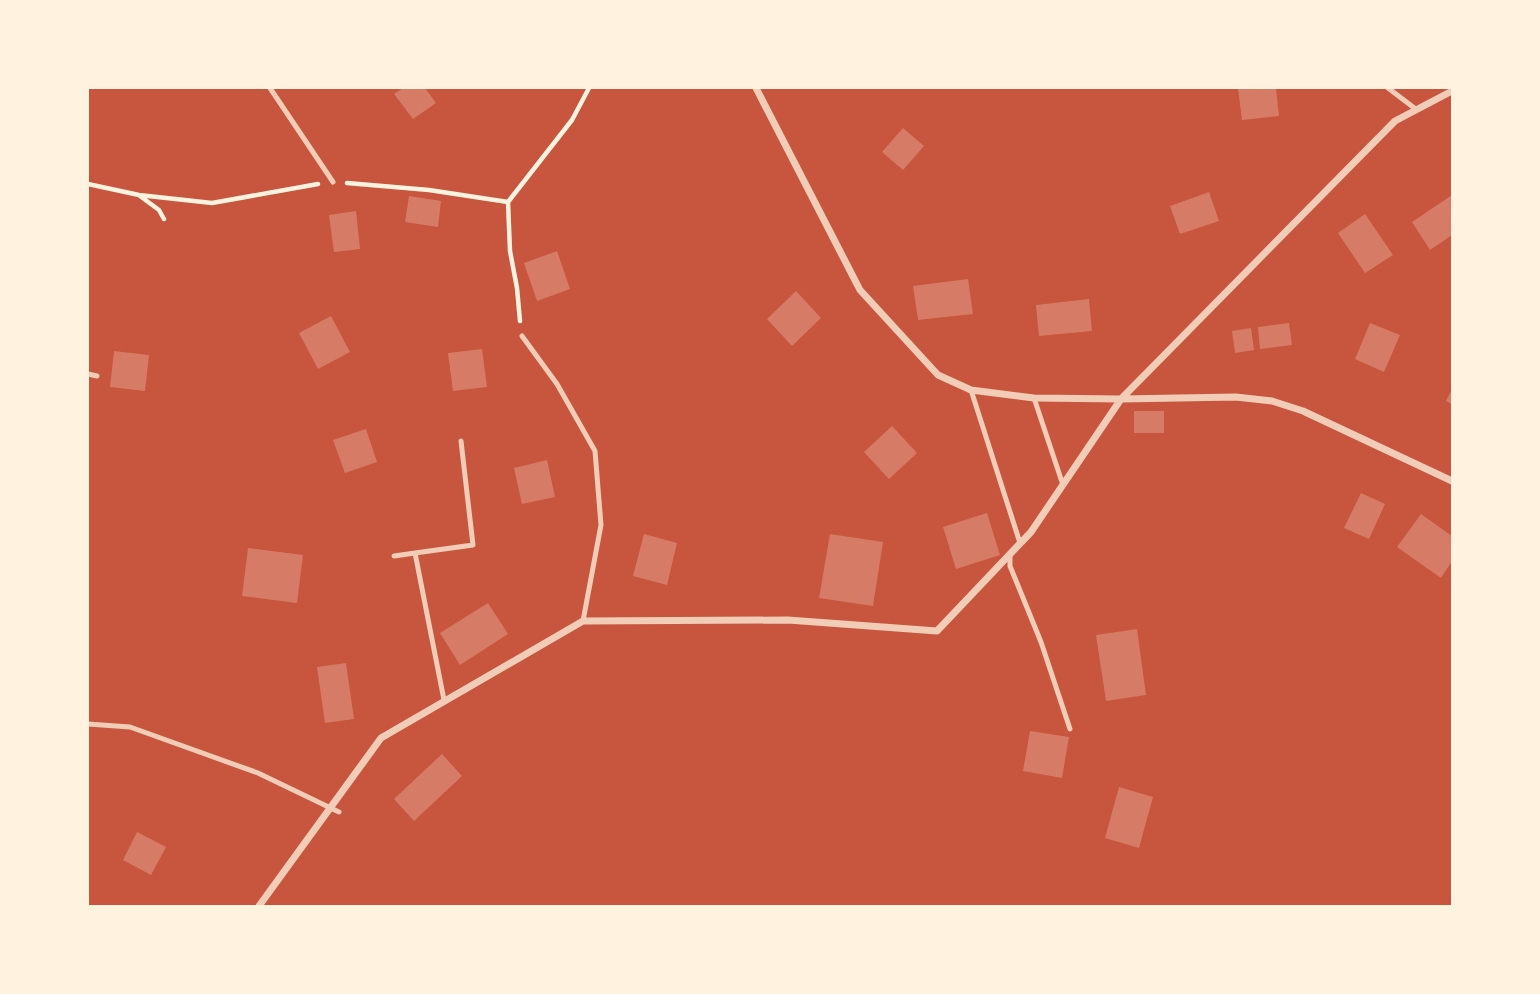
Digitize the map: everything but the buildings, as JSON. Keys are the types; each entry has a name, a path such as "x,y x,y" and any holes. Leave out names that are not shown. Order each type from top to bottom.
{"street":[{"path":"756,88 860,290 938,375 971,390 1034,398 1236,397 1272,401 1303,411 1452,481"},
{"path":"259,906 381,738 583,621 788,620 937,631 1031,532 1121,399 1395,121 1452,91"}],"lane":[{"path":"270,88 333,182"},
{"path":"1388,88 1417,110"},
{"path":"522,336 557,384 595,452 601,524 583,621"},
{"path":"88,374 97,376"},
{"path":"971,390 1020,543"},
{"path":"1034,398 1063,485"},
{"path":"394,556 473,545 461,441"},
{"path":"415,553 444,700"},
{"path":"1010,554 1010,566 1041,642 1070,729"},
{"path":"88,724 130,727 258,773 339,811"}],"path":[{"path":"522,336 510,251 508,202 572,120 589,88"},
{"path":"88,184 139,195 212,203 333,182 429,190 508,202"},
{"path":"139,195 159,210 164,219"}]}
